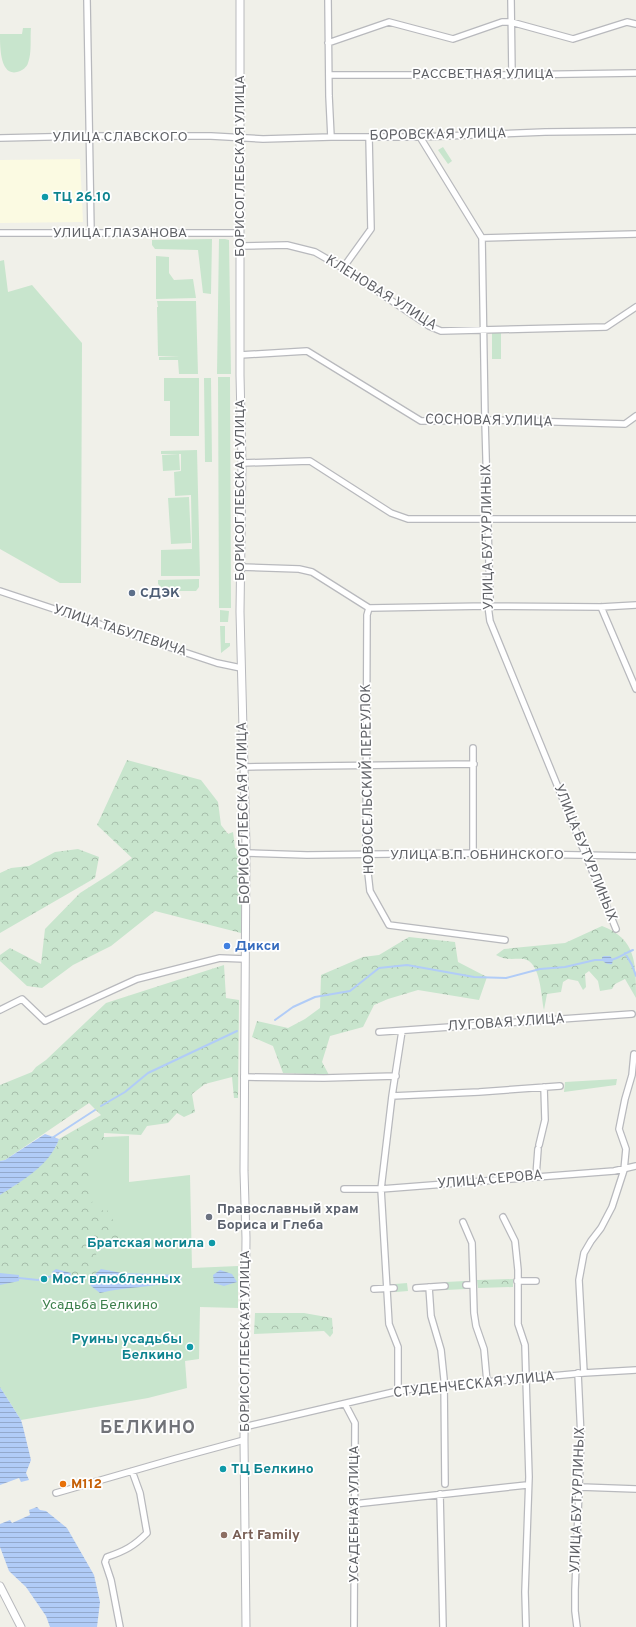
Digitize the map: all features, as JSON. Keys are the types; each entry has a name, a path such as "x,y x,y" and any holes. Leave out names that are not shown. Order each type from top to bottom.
{"street":[{"path":"87,0 91,232"},
{"name":"БОРИСОГЛЕБСКАЯ УЛИЦА","path":"240,0 240,355 242,464 240,567 246,853 244,1077 246,1285 244,1440 246,1627"},
{"path":"328,0 331,137"},
{"path":"511,0 512,74"},
{"path":"328,43 389,22 453,38 502,22 511,22 573,39 627,22 636,24"},
{"name":"РАССВЕТНАЯ УЛИЦА","path":"330,75 636,73"},
{"name":"БОРОВСКАЯ УЛИЦА","path":"240,137 263,139 420,137 545,132 636,131"},
{"name":"УЛИЦА СЛАВСКОГО","path":"0,138 89,136 240,137"},
{"path":"343,268 371,229 369,137"},
{"path":"420,137 482,238 636,234"},
{"name":"УЛИЦА ГЛАЗАНОВА","path":"0,233 240,233"},
{"name":"УЛИЦА БУТУРЛИНЫХ","path":"482,238 490,598 488,606 490,621 616,929"},
{"name":"КЛЕНОВАЯ УЛИЦА","path":"241,246 287,245 315,252 343,268 429,326 441,331 606,327 636,307"},
{"name":"СОСНОВАЯ УЛИЦА","path":"240,355 307,351 421,421 485,420 625,424 636,416"},
{"path":"242,464 310,461 390,513 408,519 636,519"},
{"path":"240,567 299,569 312,572 369,608 488,606 601,607 636,605"},
{"name":"УЛИЦА ТАБУЛЕВИЧА","path":"0,591 217,663 241,668"},
{"path":"601,607 634,681 636,689"},
{"name":"НОВОСЕЛЬСКИЙ ПЕРЕУЛОК","path":"369,608 367,615 366,856 370,891 389,926 505,940"},
{"path":"473,748 473,854"},
{"path":"244,767 474,764"},
{"name":"УЛИЦА В.П. ОБНИНСКОГО","path":"246,853 366,856 473,854 636,856"},
{"path":"0,1010 22,999 45,1021 137,979 220,958 245,959"},
{"name":"ЛУГОВАЯ УЛИЦА","path":"379,1032 632,1014"},
{"path":"398,1391 398,1347 389,1324 381,1189 392,1096 402,1031"},
{"name":"УЛИЦА БУТУРЛИНЫХ","path":"577,1627 575,1590 581,1438 580,1268 588,1247 612,1208 624,1170 626,1149 620,1129 625,1099 634,1074 634,1054"},
{"path":"244,1077 324,1078 396,1076"},
{"path":"392,1096 560,1086"},
{"path":"536,1176 538,1147 545,1120 544,1087"},
{"name":"УЛИЦА СЕРОВА","path":"344,1189 381,1189 624,1170 636,1166"},
{"path":"503,1217 515,1241 518,1270 518,1324 525,1345 527,1379 529,1477 527,1485 524,1592 526,1627"},
{"path":"463,1222 472,1243 476,1326 484,1349 487,1382"},
{"path":"517,1281 536,1281"},
{"path":"466,1285 473,1285"},
{"path":"416,1288 445,1286"},
{"path":"374,1289 394,1288"},
{"path":"429,1288 432,1316 441,1350 444,1386 445,1484"},
{"name":"СТУДЕНЧЕСКАЯ УЛИЦА","path":"244,1427 398,1391 581,1373 636,1370"},
{"name":"УСАДЕБНАЯ УЛИЦА","path":"345,1404 354,1423 354,1627"},
{"path":"56,1493 244,1440"},
{"path":"120,1627 111,1580 105,1562 107,1557 135,1545 148,1533 140,1493 132,1471"},
{"path":"354,1504 527,1485"},
{"path":"580,1487 636,1489"},
{"path":"440,1494 443,1627"},
{"path":"0,1586 21,1627"}],"shaded area":[{"path":"80,159 83,222 0,223 0,160"}],"green space":[{"path":"23,28 31,28 29,59 24,69 17,72 11,72 7,70 2,59 0,34 22,34"},
{"path":"443,147 452,161 448,164 438,150"},
{"path":"212,239 211,294 203,293 198,250 155,249 152,245 152,240"},
{"path":"219,239 229,240 231,374 217,374"},
{"path":"156,256 169,257 169,273 174,280 193,279 196,298 156,299"},
{"path":"4,260 8,292 32,285 82,343 81,583 60,583 0,549 0,261"},
{"path":"157,301 196,301 198,374 179,374 178,360 159,360 159,357 180,356 179,307 158,307"},
{"path":"157,307 179,307 180,356 158,356"},
{"path":"492,333 501,333 501,359 492,359"},
{"path":"218,377 230,377 231,608 219,608"},
{"path":"164,378 199,378 199,436 170,436 170,401 164,401"},
{"path":"204,378 211,378 212,462 205,462"},
{"path":"197,450 200,576 161,576 161,550 192,549 191,495 175,496 174,472 181,471 181,454 161,454 161,451"},
{"path":"179,454 180,470 163,471 162,455"},
{"path":"189,497 191,543 171,544 168,498"},
{"path":"199,579 199,587 196,591 165,591 158,584 158,580"},
{"path":"220,610 229,611 228,622 220,622"},
{"path":"220,626 225,626 225,643 230,643 230,646 221,653"},
{"path":"127,760 201,780 218,802 221,825 228,834 233,832 235,848 242,852 243,921 241,933 155,911 111,946 73,965 42,988 27,986 0,961 0,955 10,948 41,964 45,929 80,893 132,858 97,825"},
{"path":"78,849 99,857 95,878 0,933 0,873 11,868 29,866 55,852"},
{"path":"602,926 613,931 622,938 632,953 635,973 636,998 625,979 615,984 612,989 600,991 598,981 589,971 585,974 586,987 583,990 578,981 568,979 563,982 561,992 547,994 544,1010 541,989 534,966 524,959 503,958 496,955 504,949 565,943"},
{"path":"409,937 455,942 458,962 487,977 479,1000 418,990 374,1005 363,1027 330,1036 322,1062 329,1075 283,1073 273,1046 252,1037 257,1021 288,1028 305,1019 320,1008 321,975 363,957 379,955"},
{"path":"224,965 226,998 239,1000 238,1098 234,1098 232,1077 205,1084 192,1094 195,1112 184,1117 177,1113 168,1123 147,1126 141,1135 104,1133 103,1155 88,1156 93,1211 107,1210 121,1234 117,1245 95,1251 101,1269 88,1280 56,1269 52,1272 16,1267 0,1271 0,1195 24,1180 43,1163 56,1148 59,1139 101,1115 89,1103 5,1160 0,1161 0,1085 32,1072 106,1003"},
{"path":"617,1079 616,1085 564,1092 565,1082"},
{"name":"Усадьба Белкино","path":"129,1136 129,1182 190,1175 192,1268 238,1266 238,1308 200,1307 199,1359 185,1361 187,1388 148,1398 21,1420 0,1387 0,1195 34,1171 50,1155 59,1139"},
{"path":"513,1279 513,1287 478,1288 477,1280"},
{"path":"465,1281 466,1289 446,1290 446,1282"},
{"path":"407,1283 408,1291 396,1292 395,1284"},
{"path":"255,1313 304,1313 332,1318 333,1333 330,1337 324,1331 254,1334"}],"water":[{"path":"610,956 613,960 612,964 604,962 602,957"},
{"path":"45,1134 59,1139 49,1157 34,1172 0,1195 0,1161 5,1160"},
{"path":"56,1269 71,1273 70,1280 66,1284 55,1283 52,1279 52,1272"},
{"path":"101,1269 122,1273 182,1275 181,1280 171,1283 100,1293 91,1286 88,1280"},
{"path":"220,1270 232,1274 237,1282 224,1286 214,1283 213,1275"},
{"path":"0,1273 19,1275 19,1281 0,1285"},
{"path":"0,1387 21,1420 31,1460 26,1473 29,1480 21,1482 19,1478 0,1485"},
{"path":"37,1507 40,1510 46,1511 67,1528 94,1575 100,1602 97,1627 50,1627 46,1616 26,1587 9,1571 0,1547 0,1524 10,1520 12,1523 30,1515 29,1510"}],"waterway":[{"path":"611,960 633,950"},
{"path":"625,953 636,976"},
{"path":"275,1020 293,1007 315,997 350,991 379,968 407,965 474,977 506,978 540,969 565,967 595,960 604,960"},
{"path":"101,1106 125,1092 148,1073 237,1031"},
{"path":"52,1138 95,1110"},
{"path":"19,1278 38,1280 52,1276"}],"place":[{"name":"ТЦ 26.10","path":"45,197"},
{"name":"СДЭК","path":"132,593"},
{"name":"Дикси","path":"227,946"},
{"name":"Православный храм Бориса и Глеба","path":"209,1217"},
{"name":"Братская могила","path":"212,1243"},
{"name":"Мост влюбленных","path":"44,1279"},
{"name":"Руины усадьбы Белкино","path":"190,1347"},
{"name":"ТЦ Белкино","path":"223,1469"},
{"name":"М112","path":"63,1484"},
{"name":"Art Family","path":"224,1535"}],"district":[{"name":"БЕЛКИНО","path":"148,1428"}]}
